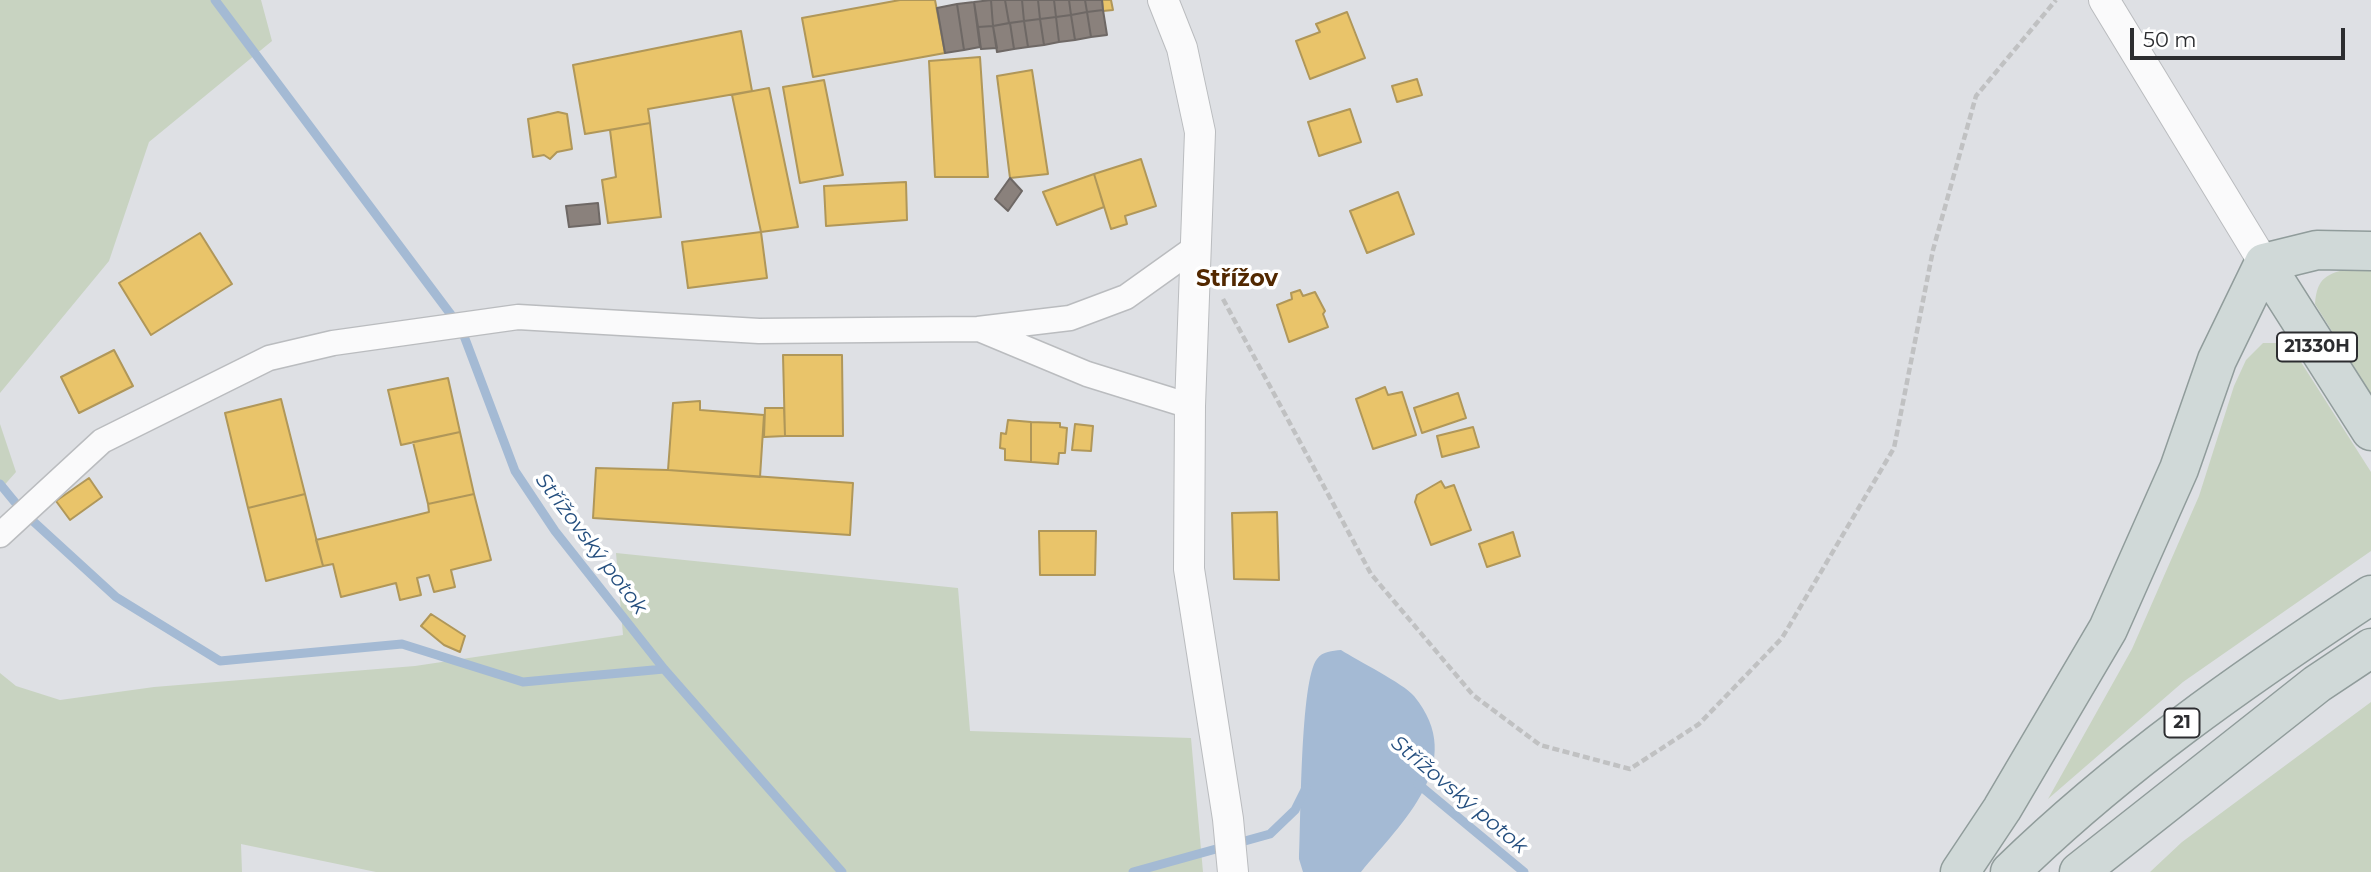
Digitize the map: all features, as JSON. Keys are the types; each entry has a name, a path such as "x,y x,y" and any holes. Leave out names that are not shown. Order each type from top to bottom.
{"highway":[{"path":"1960,872 2002,810 2108,629 2179,469 2217,360 2264,263 2317,250 2371,251"},
{"name":"21330H","path":"2264,263 2371,431"},
{"name":"21","path":"2010,872 2084,803 2178,726 2371,595"},
{"path":"2079,872 2307,692 2371,648"},
{"path":"2117,872 2208,793 2371,667"}],"street":[{"path":"1163,0 1182,47 1200,132 1190,406 1189,569 1228,819 1233,872"},
{"name":"21330H","path":"2104,0 2264,263"},
{"path":"0,535 102,441 269,358 333,342 518,317 759,331 978,329 1070,318 1126,297 1196,247"},
{"path":"978,329 1087,374 1190,406"}],"path":[{"path":"1221,295 1371,574 1472,695 1539,745 1630,769 1699,724 1782,638 1894,448 1933,250 1976,96 2056,0"}],"green space":[{"path":"0,0 261,0 272,41 149,142 109,261 0,393"},
{"path":"2351,268 2371,269 2371,394 2315,304 2318,288 2325,278"},
{"path":"2263,343 2277,343 2292,348 2371,472 2371,551 2183,682 2048,799 2132,649 2199,496 2234,386 2246,360"},
{"path":"0,424 16,472 0,490"},
{"path":"616,553 958,588 970,731 1191,738 1203,872 376,872 241,844 242,872 0,872 0,673 16,686 60,700 154,687 415,666 623,635"},
{"path":"2371,702 2371,872 2150,872 2182,842"}],"water":[{"path":"1341,650 1391,679 1414,696 1429,721 1435,745 1432,768 1424,790 1410,812 1361,872 1303,872 1299,859 1307,694 1311,672 1319,656"}],"building: Homes":[{"path":"900,0 935,0 945,53 813,77 802,18"},
{"path":"1102,0 1111,0 1113,10 1103,11"},
{"path":"1347,12 1365,58 1310,79 1296,41 1320,32 1316,24"},
{"path":"741,31 752,91 648,109 650,123 585,134 573,65"},
{"path":"980,57 988,177 935,177 929,61"},
{"path":"1032,70 1048,174 1010,178 997,76"},
{"path":"1417,79 1422,95 1397,102 1392,86"},
{"path":"824,80 843,175 800,183 783,87"},
{"path":"769,88 798,227 761,232 732,95"},
{"path":"1350,109 1361,142 1319,156 1308,122"},
{"path":"558,112 567,114 572,149 557,152 550,159 544,155 533,157 528,119"},
{"path":"650,123 661,217 608,223 602,180 616,177 610,130"},
{"path":"1141,159 1156,206 1125,216 1127,224 1111,229 1094,174"},
{"path":"1094,174 1104,207 1057,225 1043,192"},
{"path":"906,182 907,220 826,226 824,186"},
{"path":"1398,192 1414,234 1367,253 1350,211"},
{"path":"761,232 767,278 688,288 682,242"},
{"path":"200,233 232,284 151,335 119,283"},
{"path":"1300,290 1303,296 1315,292 1325,311 1323,314 1328,327 1289,342 1277,305 1292,299 1291,293"},
{"path":"114,350 133,386 79,413 61,377"},
{"path":"783,355 842,355 843,436 785,436"},
{"path":"448,378 460,432 401,445 388,390"},
{"path":"1385,387 1388,395 1402,392 1416,435 1373,449 1356,399"},
{"path":"1458,393 1466,418 1422,433 1414,408"},
{"path":"281,399 305,494 248,508 225,413"},
{"path":"700,401 700,410 764,415 760,477 668,470 673,403"},
{"path":"765,408 784,408 785,436 764,437"},
{"path":"1008,420 1031,422 1031,462 1005,460 1005,449 1000,448 1001,433 1006,434"},
{"path":"1031,422 1060,423 1060,427 1067,428 1065,453 1059,453 1058,464 1031,462"},
{"path":"1075,424 1093,426 1091,451 1072,450"},
{"path":"1473,427 1479,447 1442,457 1437,436"},
{"path":"460,432 474,494 428,504 413,442"},
{"path":"596,468 668,470 853,483 850,535 593,518"},
{"path":"89,478 102,497 70,520 56,501"},
{"path":"1441,481 1445,488 1454,485 1471,530 1431,545 1415,502 1417,495"},
{"path":"305,494 323,566 266,581 248,508"},
{"path":"474,494 491,560 451,570 455,587 434,592 429,575 417,578 421,595 400,600 396,583 341,597 333,564 323,566 316,540 429,512 428,504"},
{"path":"1277,512 1279,580 1234,579 1232,513"},
{"path":"1039,531 1096,531 1095,575 1040,575"},
{"path":"1513,532 1520,556 1487,567 1479,544"},
{"path":"431,614 465,636 460,652 444,645 421,626"}],"building: Industry":[{"path":"991,0 993,26 978,27 974,2"},
{"path":"991,0 1005,0 1009,23 993,26"},
{"path":"1005,0 1022,0 1024,21 1009,23"},
{"path":"1022,0 1038,0 1040,19 1024,21"},
{"path":"1038,0 1054,0 1056,17 1040,19"},
{"path":"1054,0 1069,0 1071,15 1056,17"},
{"path":"1069,0 1085,0 1087,12 1071,15"},
{"path":"1085,0 1102,0 1103,10 1087,12"},
{"path":"974,2 980,47 964,50 957,4"},
{"path":"957,4 964,50 945,53 937,8"},
{"path":"1103,10 1107,35 1091,37 1087,12"},
{"path":"1087,12 1091,37 1075,40 1071,15"},
{"path":"1071,15 1075,40 1059,42 1056,17"},
{"path":"1056,17 1059,42 1044,45 1040,19"},
{"path":"1040,19 1044,45 1028,47 1024,21"},
{"path":"1024,21 1028,47 1014,49 1010,23"},
{"path":"1010,23 1014,49 997,52 993,26"},
{"path":"993,26 997,48 981,49 978,27"},
{"path":"1010,178 1022,191 1008,211 995,199"},
{"path":"598,203 600,224 569,227 566,206"}],"waterway":[{"name":"Střížovský potok","path":"215,0 461,328 515,471 555,531 664,669 842,872"},
{"path":"0,484 23,512 116,597 220,661 402,644 523,682 664,669"},
{"name":"Střížovský potok","path":"1418,784 1524,872"},
{"name":"Střížovský potok","path":"1133,872 1270,834 1295,810 1306,788"}],"district":[{"name":"Střížov","path":"1237,279"}]}
